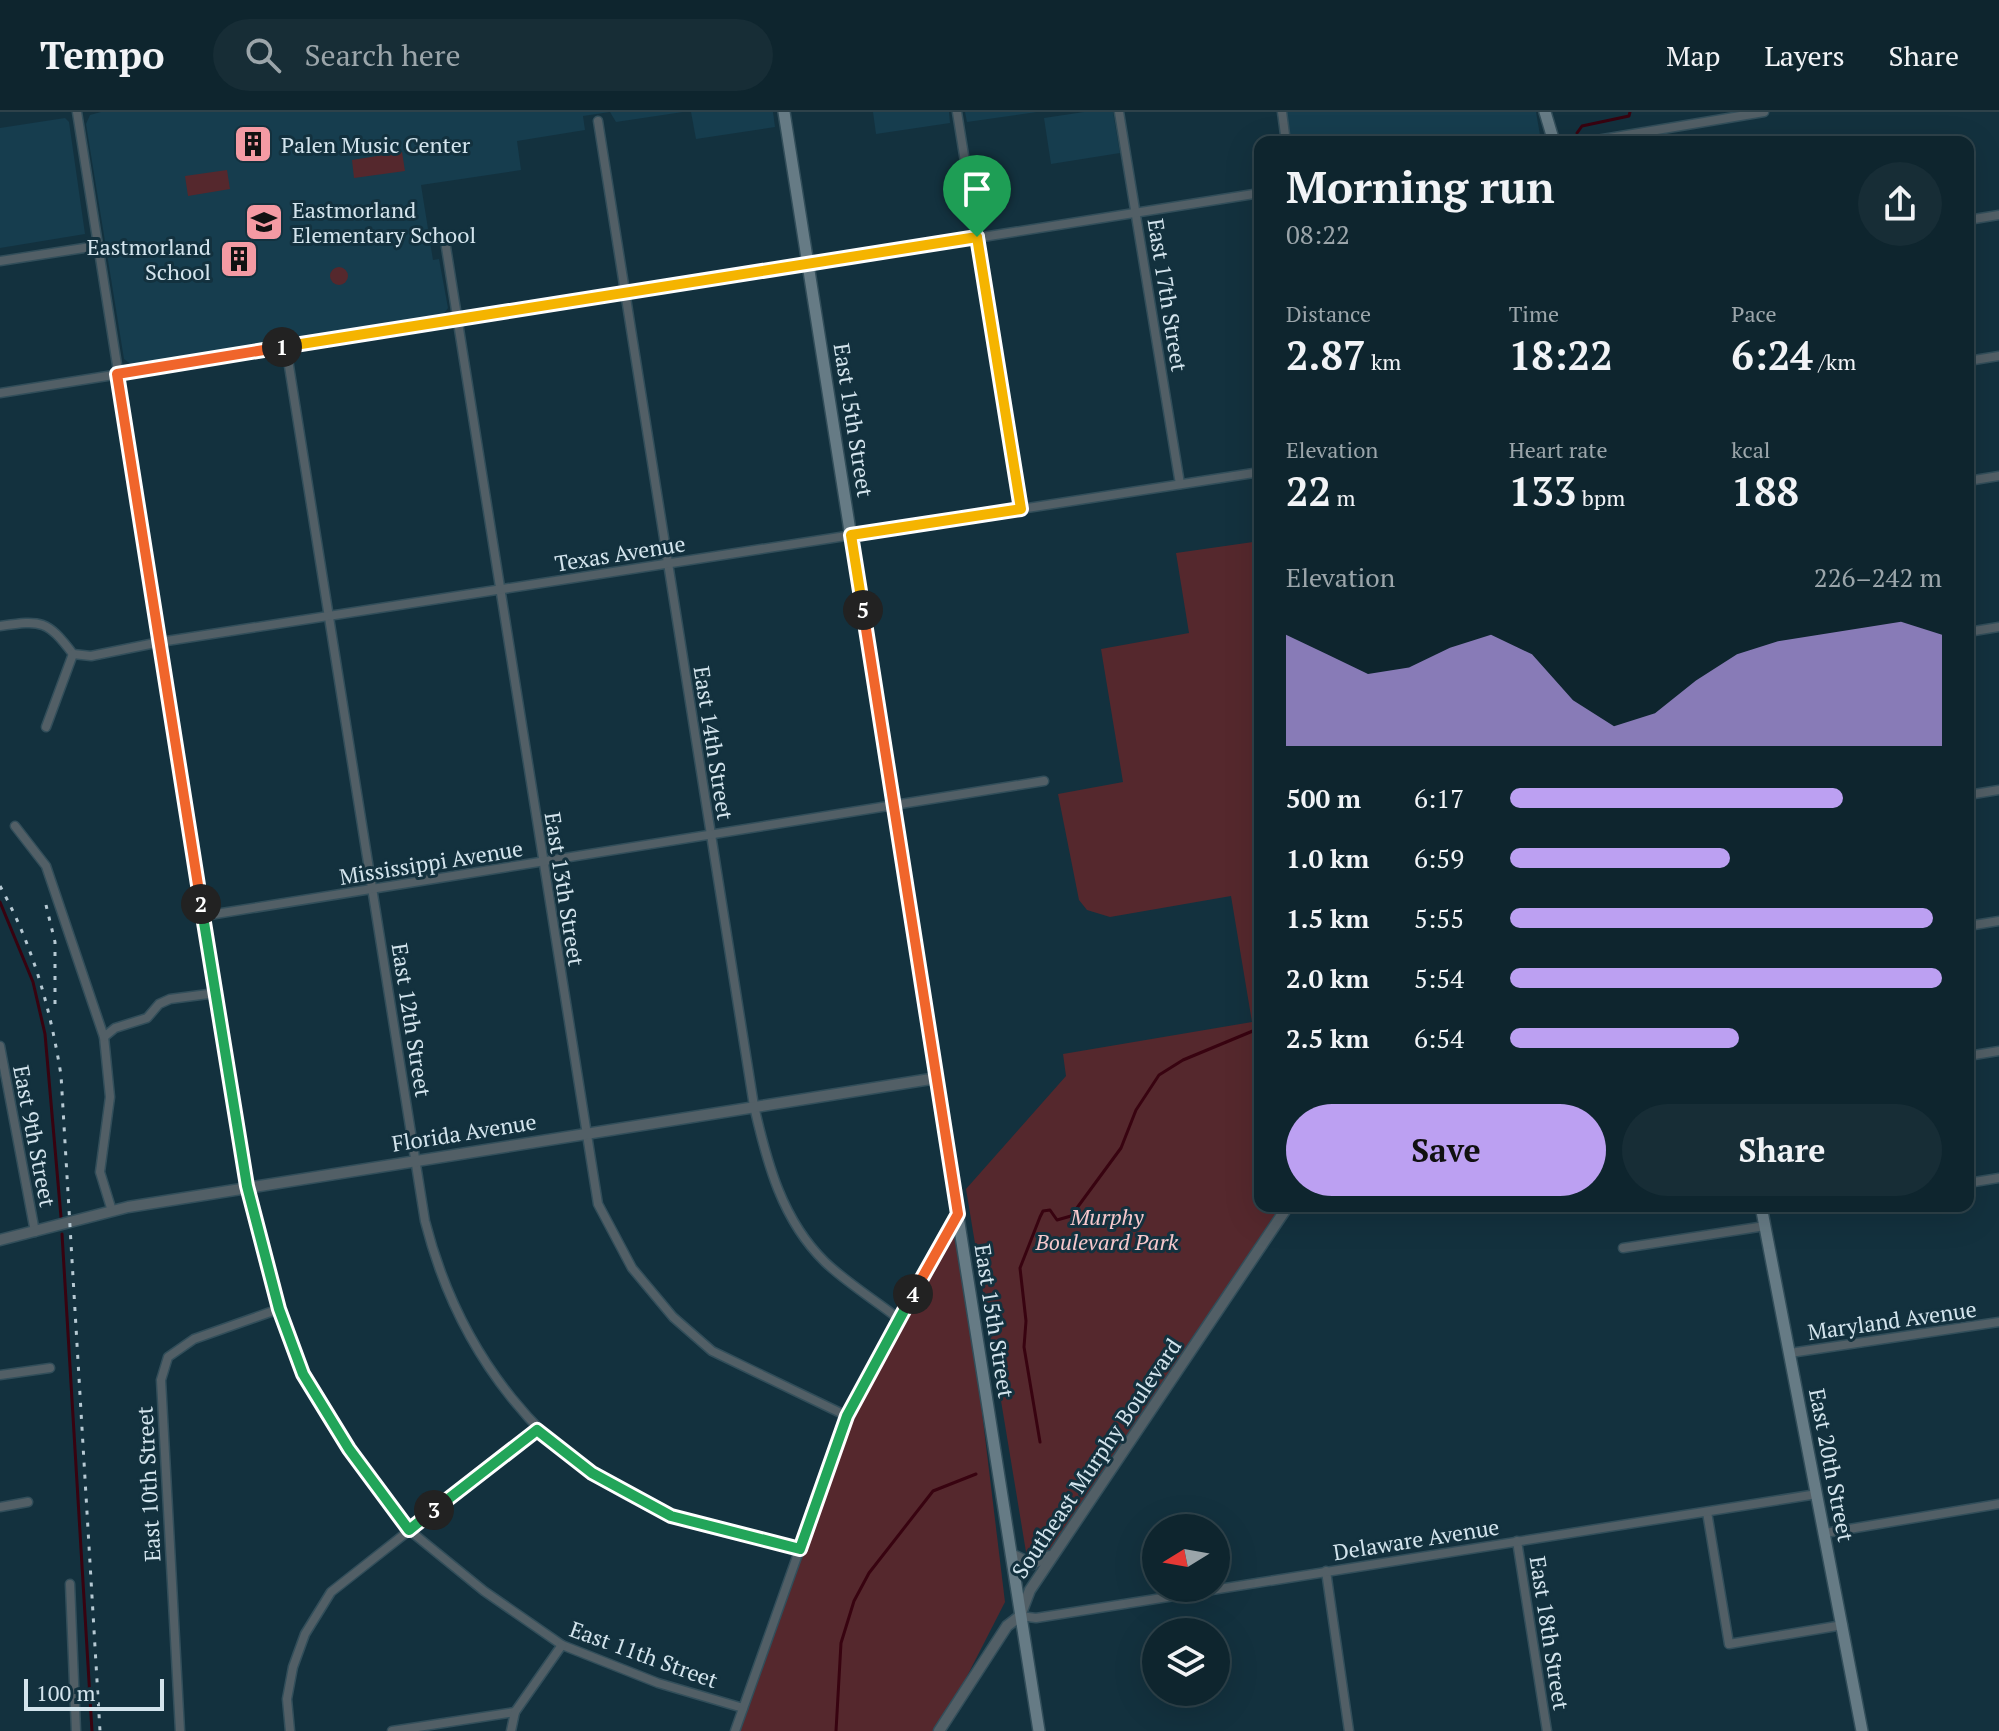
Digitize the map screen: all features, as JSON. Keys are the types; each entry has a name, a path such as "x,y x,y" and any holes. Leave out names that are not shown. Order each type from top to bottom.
{"main road":[{"name":"East 15th Street","path":"784,112 1039,1731"},
{"path":"1545,112 1553,136"},
{"path":"1553,112 1555,136"},
{"name":"East 20th Street","path":"1762,1212 1862,1731"}],"street":[{"name":"East 11th Street","path":"77,112 247,1186 279,1309 303,1374 349,1449 409,1530 484,1591 562,1645 658,1683 743,1708"},
{"path":"957,112 1021,509"},
{"name":"East 17th Street","path":"1119,112 1180,484"},
{"path":"1282,112 1285,136"},
{"path":"1621,136 1764,112"},
{"name":"East 14th Street","path":"598,121 710,836 754,1106 768,1168 792,1219 825,1262 899,1319"},
{"path":"0,393 1254,194"},
{"path":"1974,219 1999,215"},
{"path":"0,261 97,246"},
{"name":"East 13th Street","path":"446,247 598,1204 632,1268 673,1317 712,1351 847,1416"},
{"name":"East 12th Street","path":"286,347 425,1221 452,1305 481,1357 537,1430 592,1473 671,1516 800,1549"},
{"path":"1974,360 1999,356"},
{"name":"Texas Avenue","path":"73,654 91,656 160,642 1254,473"},
{"path":"1974,480 1999,476"},
{"path":"0,626 38,621 54,629 73,654 46,727"},
{"path":"1974,631 1999,627"},
{"name":"Mississippi Avenue","path":"203,916 1044,781"},
{"path":"1974,794 1999,790"},
{"path":"15,826 46,866 104,1037 110,1097 100,1172 112,1211"},
{"path":"1974,925 1999,921"},
{"path":"104,1037 115,1028 147,1018 170,999 216,993"},
{"name":"East 9th Street","path":"0,1046 35,1232"},
{"path":"1974,1055 1999,1051"},
{"name":"Florida Avenue","path":"0,1240 112,1211 247,1186 937,1078"},
{"path":"1974,1182 1999,1178"},
{"name":"Southeast Murphy Boulevard","path":"939,1731 1007,1626 1020,1616 1030,1590 1284,1212"},
{"path":"735,1731 847,1416 958,1214"},
{"path":"1623,1248 1765,1226"},
{"name":"East 10th Street","path":"180,1731 161,1380 168,1357 194,1339 279,1309"},
{"name":"Maryland Avenue","path":"1790,1353 1999,1322"},
{"path":"0,1375 50,1368"},
{"path":"290,1731 287,1699 305,1634 331,1592 537,1430"},
{"name":"Delaware Avenue","path":"1020,1616 1036,1618 1817,1494"},
{"path":"0,1507 28,1502"},
{"path":"1825,1533 1999,1504"},
{"path":"1707,1512 1729,1644 1843,1625"},
{"name":"East 18th Street","path":"1517,1541 1547,1731"},
{"path":"1011,1554 1032,1564 1045,1561 1055,1553"},
{"path":"1326,1571 1349,1731"},
{"path":"70,1584 76,1731"},
{"path":"511,1731 515,1712 562,1645"},
{"path":"392,1731 515,1712"}],"shaded area":[{"name":"Eastmorland Elementary School","path":"101,112 610,112 583,116 585,130 517,141 521,170 421,185 433,260 439,259 448,308 444,314 132,365 124,359 86,124 90,115"},
{"path":"610,112 683,112 616,122"},
{"path":"691,112 773,112 775,127 696,139"},
{"path":"873,112 949,112 950,123 876,134"},
{"path":"965,112 1037,112 967,122"},
{"path":"1084,112 1113,112 1120,153 1051,164 1044,118"},
{"path":"1286,112 1536,112 1540,135 1540,136 1290,136"},
{"path":"65,118 69,122 85,234 0,248 0,128"}],"green space":[{"path":"402,152 405,171 354,178 352,160"},
{"path":"227,170 230,189 188,196 185,176"},
{"path":"335,267 343,267 348,276 346,283 335,285 330,280 330,272"},
{"name":"Murphy Boulevard Park","path":"1254,542 1254,1212 1277,1212 1046,1555 1037,1560 1027,1558 966,1189 1066,1076 1063,1054 1252,1022 1231,896 1110,917 1087,910 1079,900 1058,794 1123,782 1101,649 1189,633 1176,553"},
{"path":"958,1214 1005,1602 939,1731 735,1731 847,1416"}],"waterway":[{"path":"1577,133 1582,126 1629,116 1630,112"},
{"path":"0,902 33,982 45,1034 61,1217"},
{"path":"1040,1442 1024,1347 1026,1321 1020,1268 1043,1211 1050,1210 1057,1220 1071,1216 1121,1148 1136,1110 1159,1075 1183,1060 1254,1030"},
{"path":"62,1234 92,1731"},
{"path":"836,1731 841,1643 854,1601 869,1573 933,1491 976,1474"}],"railway":[{"path":"0,886 22,931 39,978 61,1075 100,1731"},
{"path":"46,905 55,942 55,1007"}],"place":[{"name":"Palen Music Center","path":"253,144"},
{"name":"Eastmorland Elementary School","path":"264,222"},
{"name":"Eastmorland School","path":"239,259"}],"route":[{"path":"977,237 1021,509 851,535 958,1214 847,1416 800,1549 671,1516 640,1502 592,1473 537,1430 409,1530 349,1449 303,1374 279,1309 247,1186 117,374 977,237"}]}
